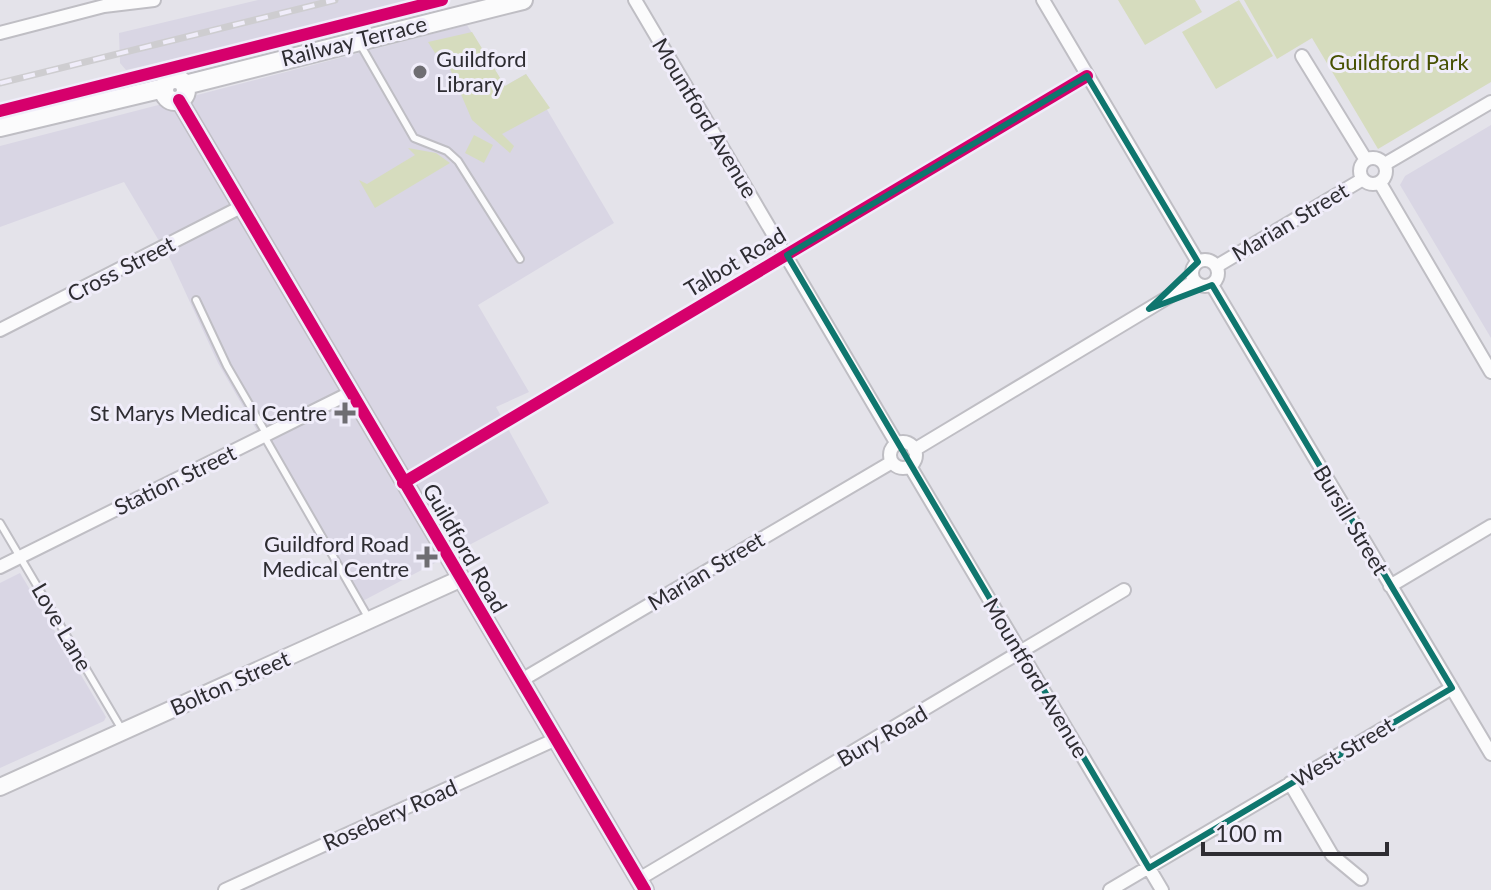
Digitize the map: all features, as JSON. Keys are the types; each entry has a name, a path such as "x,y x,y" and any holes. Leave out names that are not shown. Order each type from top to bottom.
{"main road":[{"name":"Railway Terrace","path":"0,127 176,91 523,0"}],"street":[{"path":"0,33 119,2 154,0"},
{"name":"Mountford Avenue","path":"635,0 897,444"},
{"path":"1043,0 1198,262"},
{"path":"1302,56 1366,160"},
{"name":"Talbot Road","path":"403,483 1087,76"},
{"name":"Guildford Road","path":"176,91 350,393 642,884"},
{"path":"1385,164 1491,102"},
{"path":"1374,157 1385,164 1386,174 1380,183 1372,184 1363,179 1360,167 1366,160 1374,157"},
{"name":"Marian Street","path":"1217,266 1363,179"},
{"path":"1380,183 1491,372"},
{"name":"Cross Street","path":"0,330 241,207"},
{"path":"1206,259 1217,266 1219,276 1212,285 1201,286 1195,281 1192,273 1198,262 1206,259"},
{"path":"914,450 1195,281"},
{"name":"Bursill Street","path":"1212,285 1491,754"},
{"name":"Station Street","path":"0,567 350,393"},
{"path":"897,444 909,444 914,450 915,460 910,466 898,467 892,462 891,450 897,444"},
{"name":"Marian Street","path":"520,681 892,462"},
{"name":"Mountford Avenue","path":"910,466 1162,890"},
{"path":"1390,586 1491,526"},
{"name":"Bolton Street","path":"0,787 460,579"},
{"name":"Bury Road","path":"642,884 1124,590"},
{"name":"West Street","path":"1110,890 1452,688"},
{"name":"Rosebery Road","path":"225,890 554,740"},
{"path":"1290,783 1332,855 1361,879"}],"lane":[{"path":"358,41 414,138 447,151 458,161 520,259"},
{"path":"196,300 265,436 370,620"},
{"name":"Love Lane","path":"0,523 123,731"}],"highlighted area":[{"path":"1087,76 1198,262 1149,309 1212,285 1452,688 1149,868 787,255"}],"shaded area":[{"path":"258,0 429,0 126,70 120,63 119,33"},
{"path":"467,25 505,86 526,74 614,223 478,305 529,392 496,407 549,503 357,604 218,363 171,261 124,182 0,227 0,146"},
{"path":"1491,125 1491,338 1400,185 1405,176"},
{"path":"20,573 106,717 104,721 0,768 0,583"}],"green space":[{"path":"1118,0 1195,0 1202,12 1145,45"},
{"path":"1239,0 1273,56 1216,89 1182,32"},
{"name":"Guildford Park","path":"1244,0 1491,0 1491,82 1378,149 1312,38 1277,59"},
{"path":"472,32 505,86 526,74 550,108 502,134 514,146 510,153 472,120 442,50 435,53 428,42"},
{"path":"474,135 493,145 484,163 465,153"},
{"path":"408,148 436,153 450,163 375,208 359,180 367,184 415,155"}],"railway":[{"path":"0,83 335,0"}],"cycle path":[{"path":"0,111 442,0"},
{"path":"403,483 1087,76"},
{"path":"179,100 645,890"}],"place":[{"name":"Guildford Library","path":"420,72"},
{"name":"St Marys Medical Centre","path":"345,413"},
{"name":"Guildford Road Medical Centre","path":"427,557"}]}
